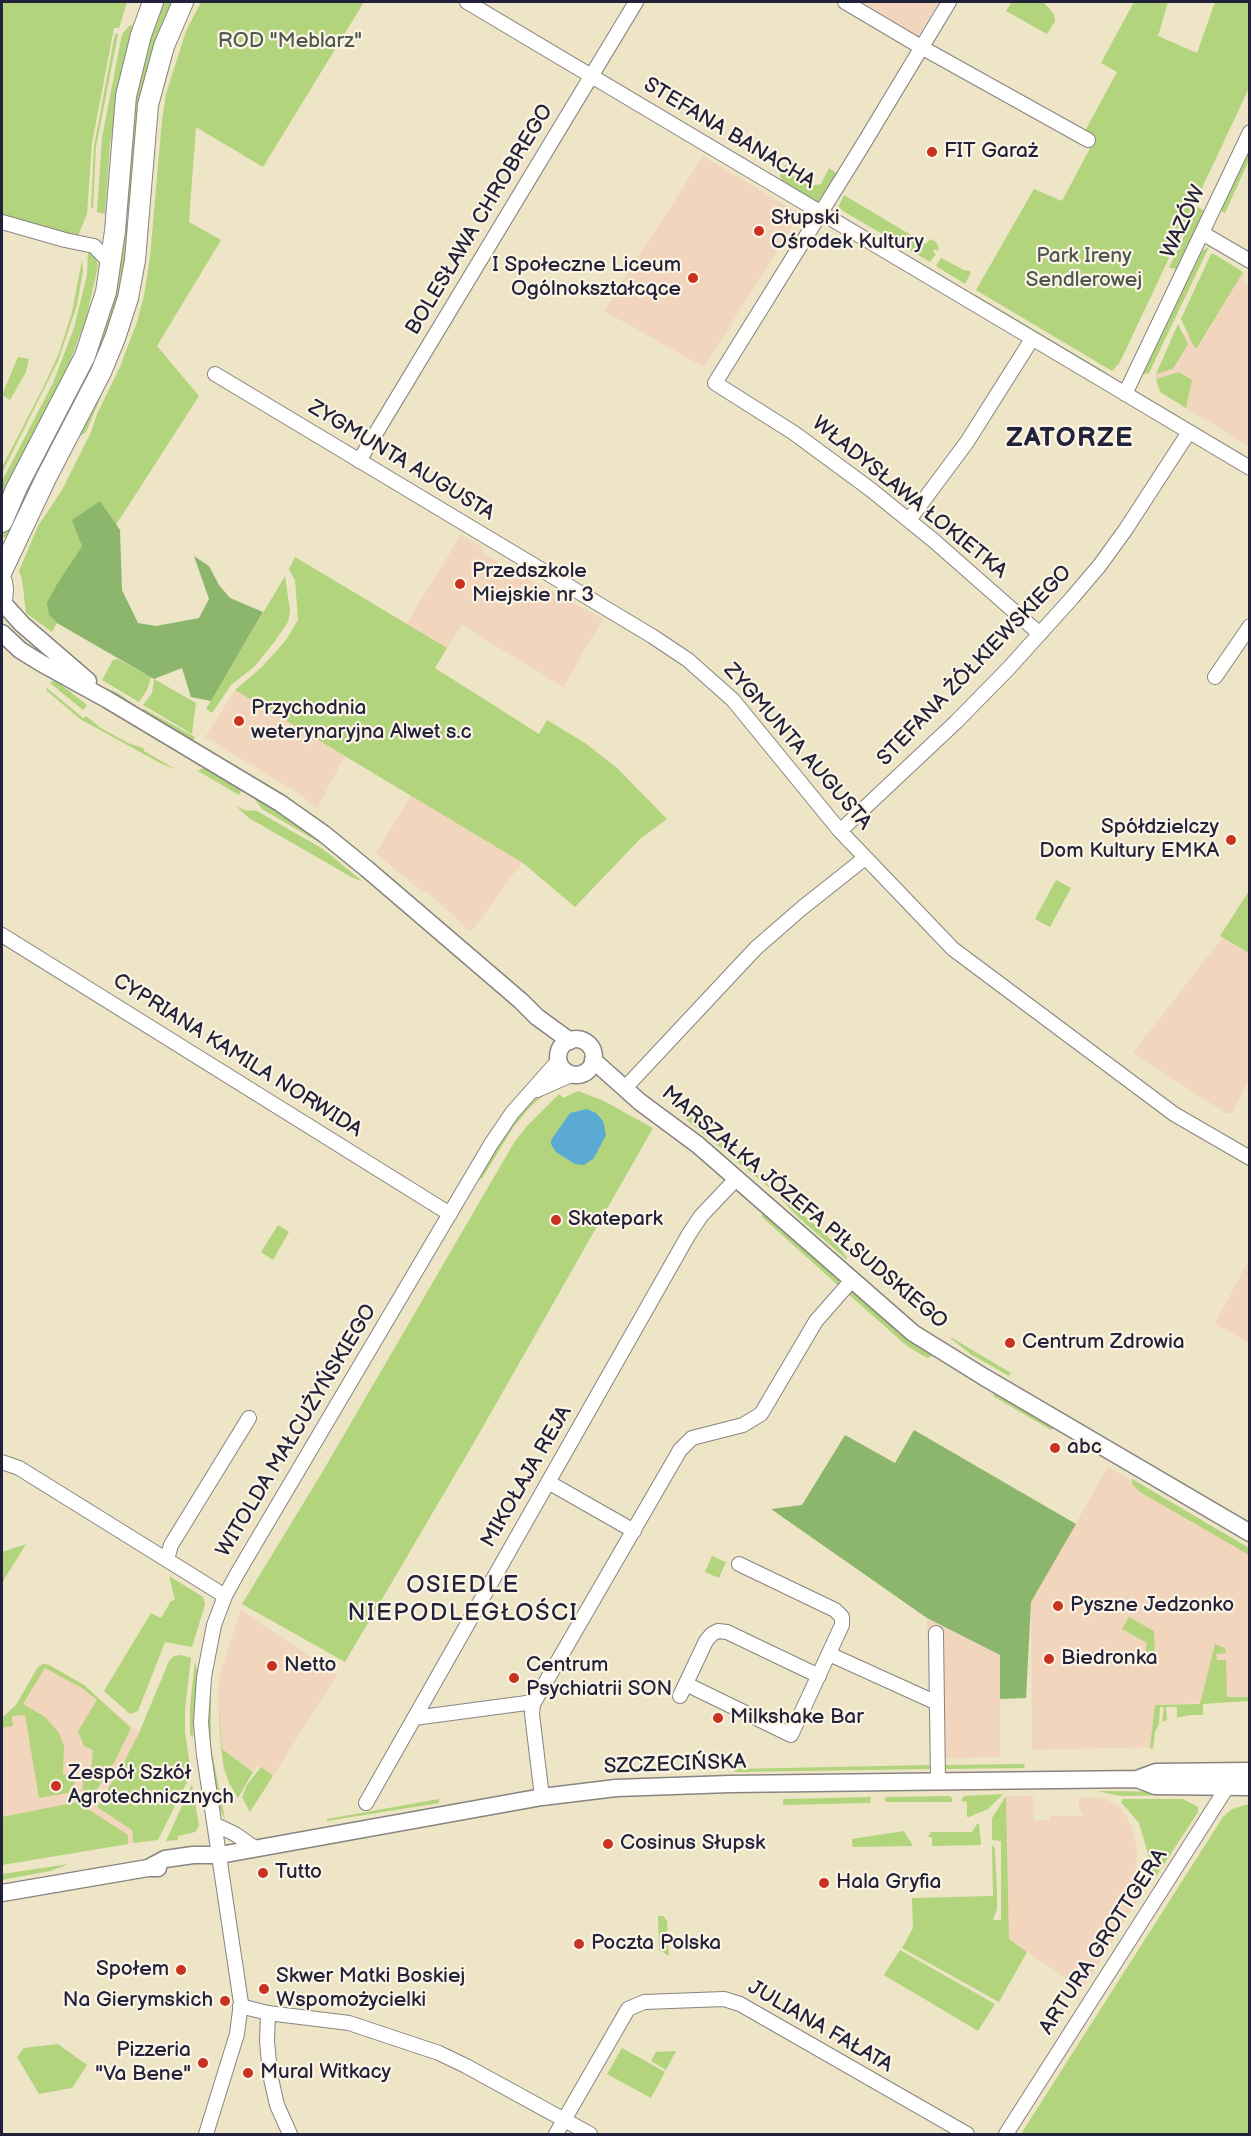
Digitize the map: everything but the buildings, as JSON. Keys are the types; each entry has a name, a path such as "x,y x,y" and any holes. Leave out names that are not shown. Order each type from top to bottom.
{"main road":[{"path":"2,522 17,487 85,356 106,292 115,231 126,96 141,35 153,2"},
{"path":"2,571 22,525 101,372 116,338 128,298 135,260 148,105 164,46 183,2"},
{"path":"2,582 2,602"}],"street":[{"name":"STEFANA BANACHA","path":"467,2 1250,468"},
{"name":"BOLESŁAWA CHROBREGO","path":"359,461 636,2"},
{"path":"845,2 1088,140"},
{"path":"820,213 949,2"},
{"name":"WAZÓW","path":"1125,394 1250,132"},
{"name":"WŁADYSŁAWA ŁOKIETKA","path":"820,213 715,383 811,445 909,520 1040,634"},
{"path":"2,222 94,246 111,264"},
{"path":"94,246 115,231"},
{"path":"1202,232 1250,261"},
{"path":"909,520 970,438 1032,339"},
{"name":"ZYGMUNTA AUGUSTA","path":"215,374 652,636 699,668 733,700 840,831 934,931 972,965 1174,1114 1250,1158"},
{"name":"STEFANA ŻÓŁKIEWSKIEGO","path":"840,831 956,722 1040,634 1110,553 1189,432"},
{"path":"2,602 22,624 108,700"},
{"path":"1215,677 1250,626"},
{"path":"2,633 20,650"},
{"path":"2,643 20,650 258,788 324,834 513,994 537,1017 562,1051 561,1067 576,1074 590,1069 593,1060 592,1052 586,1043 576,1040 562,1051"},
{"path":"625,1088 756,948 802,908 866,858"},
{"name":"CYPRIANA KAMILA NORWIDA","path":"2,935 450,1214"},
{"name":"WITOLDA MAŁCUŻYŃSKIEGO","path":"206,2134 237,2034 240,2006 216,1825 204,1755 202,1696 214,1625 225,1596 502,1127 533,1092 562,1051"},
{"name":"MARSZAŁKA JÓZEFA PIŁSUDSKIEGO","path":"593,1060 640,1102 698,1145 898,1321 939,1350 1250,1533"},
{"name":"MARSZAŁKA JÓZEFA PIŁSUDSKIEGO","path":"576,1074 640,1102"},
{"name":"WITOLDA MAŁCUŻYŃSKIEGO","path":"533,1092 576,1074"},
{"name":"MIKOŁAJA REJA","path":"366,1803 693,1226 736,1179"},
{"path":"542,1797 532,1711 534,1702 680,1450 692,1438 743,1425 758,1417 765,1409 816,1321 852,1280"},
{"path":"167,1559 171,1545 249,1418"},
{"path":"2,1462 19,1468 225,1596"},
{"path":"548,1482 634,1531"},
{"path":"739,1564 839,1614 843,1621 842,1625 819,1676 791,1735 683,1690 706,1641 718,1631 728,1633 819,1676"},
{"path":"936,1633 938,1781"},
{"path":"829,1654 937,1703"},
{"path":"414,1718 534,1702"},
{"name":"SZCZECIŃSKA","path":"2,1893 148,1868 183,1866 220,1854 542,1797 616,1788 1137,1779 1156,1772 1243,1771"},
{"name":"ARTURA GROTTGERA","path":"1006,2134 1227,1787 1243,1771"},
{"name":"SZCZECIŃSKA","path":"1137,1779 1155,1786 1250,1787"},
{"path":"216,1825 235,1834 255,1848"},
{"name":"JULIANA FAŁATA","path":"564,2121 624,2013 633,2005 644,2002 729,2000 740,2004 967,2134"},
{"path":"240,2006 268,2013 349,2023 439,2053 590,2134"},
{"path":"268,2013 267,2041 270,2074 277,2105 290,2134"},
{"path":"556,2134 564,2121"}],"shaded area":[{"path":"861,2 939,2 918,36"},
{"name":"I Społeczne Liceum Ogólnokształcące","path":"703,156 800,214 704,367 604,311"},
{"path":"1243,272 1245,273 1241,280 1249,286 1249,446 1186,408 1192,380 1179,372 1156,379 1156,374 1173,369 1188,344 1183,335 1188,334 1194,347 1198,348"},
{"path":"461,535 480,546 484,554 603,619 563,687 462,625 447,648 406,624"},
{"path":"235,690 345,756 317,808 295,791 205,737"},
{"path":"411,795 522,862 475,927 469,931 431,895 418,888 376,853"},
{"path":"1222,938 1249,953 1249,1079 1232,1113 1226,1113 1133,1053"},
{"path":"1249,1260 1249,1343 1215,1323"},
{"path":"1108,1467 1249,1548 1249,1701 1158,1705 1153,1747 1032,1750 1031,1602"},
{"path":"241,1610 337,1675 273,1776 258,1765 253,1772 222,1749 218,1695 221,1671"},
{"path":"927,1618 1000,1655 1000,1757 930,1759"},
{"name":"Zespół Szkół Agrotechnicznych","path":"43,1664 49,1665 84,1685 139,1733 123,1764 133,1843 2,1865 2,1718 16,1705 38,1667"},
{"path":"1006,1796 1033,1796 1034,1820 1049,1820 1050,1816 1082,1816 1082,1812 1079,1811 1079,1797 1106,1799 1118,1806 1126,1815 1132,1828 1137,1850 1135,1877 1147,1884 1083,1990 1009,1939"}],"green space":[{"path":"2,2 127,2 119,28 114,28 92,143 87,214 77,238 2,217"},
{"path":"160,2 176,2 132,216 123,215 130,113"},
{"name":"ROD \"Meblarz\"","path":"201,2 364,2 263,167 196,127 189,222 221,240 157,346 199,396 116,525 100,501 82,546 57,584 49,615 57,623 52,632 26,613 19,571 38,526 62,490 91,432 137,322 150,257 166,94 186,31"},
{"path":"1012,2 1043,2 1054,14 1055,21 1047,34 1006,11"},
{"name":"Park Ireny Sendlerowej","path":"1134,2 1168,2 1158,36 1197,53 1215,2 1249,2 1249,88 1120,362 1112,371 976,290 1034,189 1062,201 1096,137 1085,131 1117,72 1101,63"},
{"path":"132,25 129,50 110,144 105,214 97,212 102,138 122,34"},
{"path":"115,34 118,34 96,147 93,208 91,209 94,146"},
{"path":"1249,144 1249,160 1225,213 1219,210"},
{"path":"787,165 784,170 810,186 821,184 829,168 837,174 821,200 816,202 781,182 780,174"},
{"path":"844,195 926,244 930,239 936,242 939,249 937,251 934,249 933,252 936,254 930,262 838,208"},
{"path":"1198,207 1205,211 1178,269 1169,268"},
{"path":"122,222 132,223 127,268 112,328 8,539 2,536 13,510 74,391"},
{"path":"148,223 143,275 130,329 86,432 80,436"},
{"path":"1209,247 1149,373 1142,373 1198,253"},
{"path":"88,251 96,259 98,266 86,319 56,398 2,505 2,481 53,383 74,328 87,275"},
{"path":"1211,254 1243,272 1197,348 1194,347 1181,319"},
{"path":"941,258 971,272 965,284 936,266"},
{"path":"82,260 83,271 77,305 58,361 2,473 2,467 59,353 72,312"},
{"path":"974,294 1107,373 1106,376 975,297"},
{"path":"1178,324 1188,344 1173,369 1156,374"},
{"path":"18,357 29,359 26,372 10,400 2,395"},
{"path":"1179,372 1192,380 1186,408 1160,392 1156,379"},
{"path":"100,501 120,530 122,590 138,623 156,626 199,618 209,599 194,556 209,566 219,585 230,598 263,612 211,701 191,697 182,668 154,679 57,623 49,615 47,603 82,546 72,520"},
{"path":"295,557 447,648 435,668 539,734 547,720 585,743 617,768 667,819 640,839 575,907 523,863 235,690 262,667 286,640 298,620 295,580 289,569"},
{"path":"285,576 290,611 288,622 254,667 231,685 212,713 206,709"},
{"path":"117,659 151,677 147,690 139,702 102,680 113,660"},
{"path":"154,679 196,703 192,734 143,705 152,693"},
{"path":"55,680 87,705 83,710 50,683"},
{"path":"104,687 118,693 140,709 144,709 195,737 193,741 191,742 122,701"},
{"path":"47,688 83,718 86,716 101,728 128,743 143,748 144,751 175,769 80,719 46,690"},
{"path":"204,767 242,789 239,795 198,771"},
{"path":"255,796 280,810 321,840 407,913 329,848 262,809 254,798"},
{"path":"236,806 244,810 257,811 323,849 362,881 249,818"},
{"path":"1056,880 1071,888 1050,927 1035,919"},
{"path":"1249,891 1249,953 1220,936"},
{"path":"578,1091 602,1100 653,1128 476,1439 345,1662 242,1604 320,1476 515,1141 559,1094 563,1098"},
{"path":"547,1092 514,1126 481,1180 480,1174 513,1122 531,1102"},
{"path":"686,1112 773,1189 773,1191 682,1116"},
{"path":"781,1195 837,1245 847,1257 846,1259 799,1218 778,1196"},
{"path":"762,1213 788,1232 838,1277 840,1287 762,1217"},
{"path":"278,1225 289,1232 273,1260 261,1252"},
{"path":"853,1291 933,1354 932,1356 927,1358 907,1346 847,1293"},
{"path":"950,1338 1011,1373 1009,1376 972,1355"},
{"path":"996,1391 1053,1427 1051,1430 993,1396"},
{"path":"914,1430 1076,1524 1031,1602 1026,1698 1000,1699 1000,1655 927,1618 771,1509 802,1505 845,1435 895,1463"},
{"path":"1132,1479 1249,1548 1249,1555 1140,1492 1132,1484"},
{"path":"26,1544 2,1583 2,1552"},
{"path":"712,1556 726,1562 719,1578 705,1572"},
{"path":"169,1576 203,1597 205,1605 192,1647 165,1642 138,1711 130,1714 104,1691 151,1613 161,1618 171,1601 175,1600"},
{"path":"1129,1617 1154,1631 1155,1657 1145,1653 1147,1643 1122,1629"},
{"path":"1215,1644 1225,1648 1226,1653 1216,1654 1217,1660 1226,1660 1227,1697 1249,1697 1249,1701 1203,1704 1203,1715 1175,1718 1177,1707 1166,1707 1167,1720 1162,1722 1164,1708 1160,1707 1159,1724 1155,1732 1153,1749 1150,1748 1155,1705 1200,1704"},
{"path":"181,1655 191,1658 185,1709 185,1731 191,1774 158,1840 133,1843 132,1830 97,1807 139,1733 169,1661 174,1656"},
{"path":"195,1661 197,1670 193,1738 190,1734 190,1706"},
{"path":"43,1664 49,1665 84,1685 131,1728 115,1761 90,1800 82,1797 83,1779 90,1781 93,1750 84,1746 78,1731 97,1700 82,1688 45,1668 23,1704 45,1717 59,1733 64,1746 63,1774 75,1776 73,1794 39,1798 25,1715 12,1716 13,1726 2,1728 2,1718 16,1705 38,1667"},
{"path":"211,1687 211,1747 225,1819 220,1809 208,1740 207,1716"},
{"path":"218,1695 222,1749 253,1772 238,1798 224,1769 221,1748"},
{"path":"1025,1764 1024,1768 944,1769 944,1765"},
{"path":"931,1765 929,1769 735,1772 733,1769"},
{"path":"261,1767 273,1776 250,1812 242,1797 247,1785"},
{"path":"192,1784 199,1826 195,1832 178,1836 178,1840 166,1841"},
{"path":"1097,1791 1183,1792 1183,1794 1121,1796"},
{"path":"1003,1794 988,1809 967,1817 967,1802 961,1801 964,1796"},
{"path":"949,1796 952,1802 886,1802 884,1799 887,1797"},
{"path":"1006,1796 1009,1939 1027,1952 999,2002 902,1948 913,1928 912,1898 993,1896 992,1845 995,1849 997,1893 997,1909 993,1920 1001,1920 1001,1841 992,1840 992,1818"},
{"path":"871,1797 870,1803 783,1805 783,1799"},
{"path":"439,1799 439,1803 327,1821 327,1819"},
{"path":"1123,1799 1183,1799 1198,1807 1198,1812 1155,1878 1139,1823 1121,1802"},
{"path":"77,1802 128,1835 128,1844 2,1865 2,1817"},
{"path":"1249,1804 1249,2134 1021,2134 1223,1817 1232,1809"},
{"path":"979,1824 981,1845 932,1846 932,1837 928,1837 931,1832 972,1832"},
{"path":"904,1831 913,1846 853,1847 852,1839"},
{"path":"69,1864 50,1871 2,1880 2,1874"},
{"path":"658,1916 663,1916 667,1921 669,1956 659,1950"},
{"path":"900,1950 995,2004 978,2031 884,1975"},
{"path":"58,2044 87,2065 72,2088 39,2094 17,2057 24,2048"},
{"path":"622,2048 665,2072 651,2098 607,2074"},
{"path":"676,2051 666,2070 651,2061 656,2052"}],"water":[{"path":"587,1109 596,1113 603,1121 606,1135 594,1158 584,1165 575,1164 556,1152 551,1140 570,1113"}],"place":[{"name":"FIT Garaż","path":"932,152"},
{"name":"Słupski Ośrodek Kultury","path":"759,231"},
{"name":"I Społeczne Liceum Ogólnokształcące","path":"693,278"},
{"name":"Przedszkole Miejskie nr 3","path":"460,584"},
{"name":"Przychodnia weterynaryjna Alwet s.c","path":"239,721"},
{"name":"Spółdzielczy Dom Kultury EMKA","path":"1231,840"},
{"name":"Skatepark","path":"556,1220"},
{"name":"Centrum Zdrowia","path":"1010,1343"},
{"name":"abc","path":"1055,1448"},
{"name":"Pyszne Jedzonko","path":"1058,1606"},
{"name":"Biedronka","path":"1049,1659"},
{"name":"Netto","path":"272,1666"},
{"name":"Centrum Psychiatrii SON","path":"514,1678"},
{"name":"Milkshake Bar","path":"718,1718"},
{"name":"Zespół Szkół Agrotechnicznych","path":"56,1786"},
{"name":"Cosinus Słupsk","path":"608,1844"},
{"name":"Tutto","path":"263,1873"},
{"name":"Hala Gryfia","path":"824,1883"},
{"name":"Poczta Polska","path":"579,1944"},
{"name":"Społem","path":"181,1970"},
{"name":"Skwer Matki Boskiej Wspomożycielki","path":"264,1989"},
{"name":"Na Gierymskich","path":"225,2001"},
{"name":"Pizzeria \"Va Bene\"","path":"203,2063"},
{"name":"Mural Witkacy","path":"248,2073"}],"district":[{"name":"ZATORZE","path":"1070,439"},
{"name":"OSIEDLE NIEPODLEGŁOŚCI","path":"463,1600"}]}
